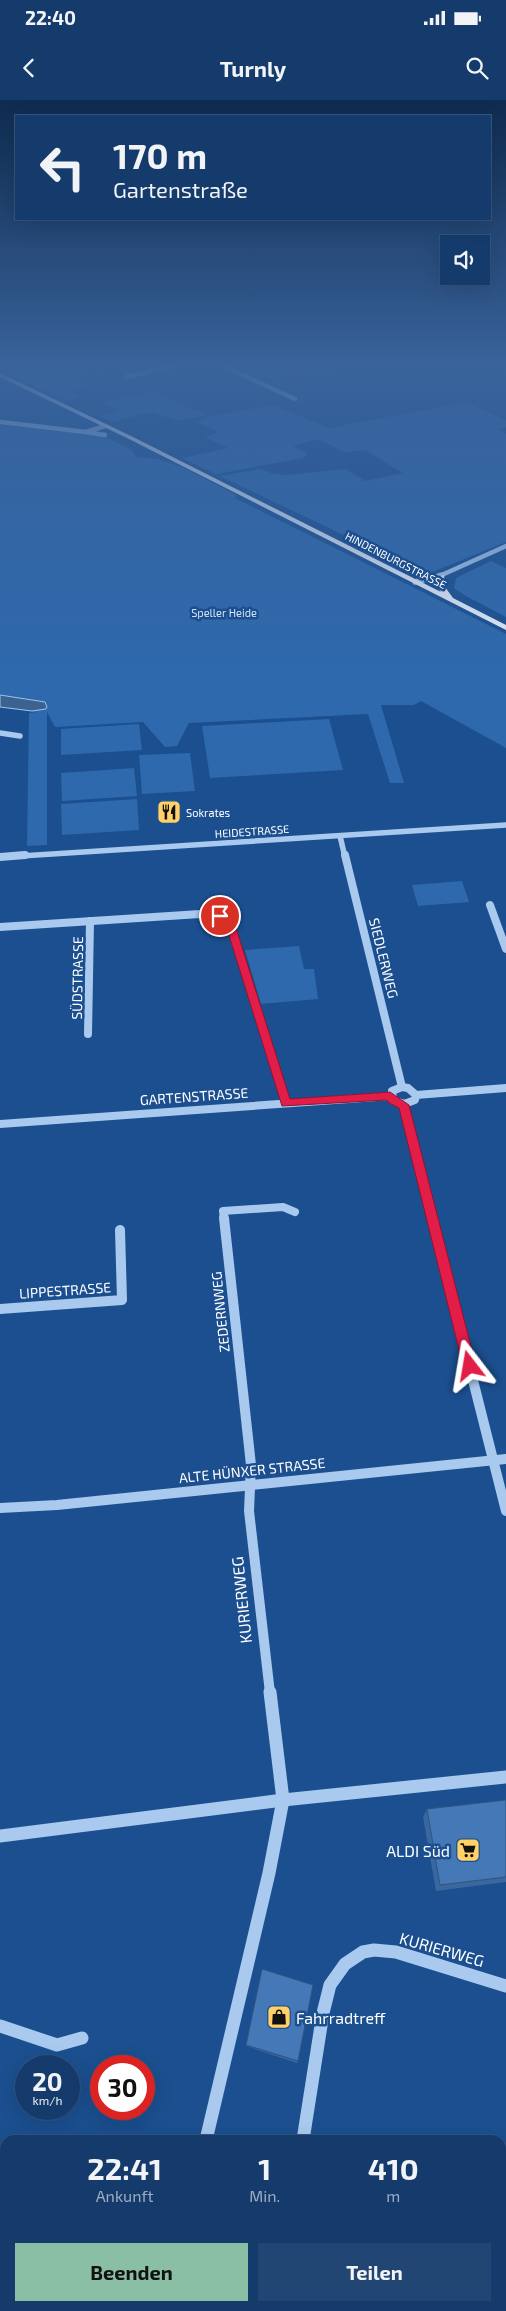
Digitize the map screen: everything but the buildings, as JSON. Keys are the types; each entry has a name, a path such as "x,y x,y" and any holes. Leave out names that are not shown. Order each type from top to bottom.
{"main road":[{"name":"HINDENBURGSTRASSE","path":"189,468 506,628"},
{"path":"443,575 441,587 451,600"}],"street":[{"path":"419,584 506,546"},
{"path":"0,733 20,736"},
{"name":"HEIDESTRASSE","path":"0,857 506,825"},
{"name":"SIEDLERWEG","path":"340,836 402,1087"},
{"path":"490,905 506,949"},
{"name":"SÜDSTRASSE","path":"0,927 200,914 220,916 231,928 286,1103"},
{"name":"SÜDSTRASSE","path":"88,1034 90,921"},
{"path":"416,1095 415,1100 404,1105 393,1100 390,1096 392,1092 402,1087 408,1088 416,1095 506,1088"},
{"name":"GARTENSTRASSE","path":"0,1124 390,1096"},
{"path":"404,1105 506,1511"},
{"name":"ZEDERNWEG","path":"251,1484 251,1465 222,1211 283,1207 295,1212"},
{"name":"LIPPESTRASSE","path":"0,1308 122,1300 120,1230"},
{"name":"ALTE HÜNXER STRASSE","path":"0,1508 57,1505 506,1459"},
{"name":"KURIERWEG","path":"207,2135 269,1873 283,1800 250,1520 251,1484"},
{"path":"0,1836 283,1800 506,1777"},
{"name":"KURIERWEG","path":"304,2135 323,2013 330,1985 345,1964 363,1952 374,1950 396,1952 506,1986"},
{"path":"0,2026 57,2044 82,2038"}],"green space":[{"name":"Speller Heide","path":"0,468 184,468 236,495 235,498 506,634 506,748 421,701 414,705 381,705 404,783 390,783 368,714 189,723 177,746 165,747 143,722 55,727 47,712 47,845 27,846 29,713 36,712 0,707 32,711 47,705 39,701 0,695"},
{"path":"204,468 248,468 216,474"},
{"path":"395,468 506,468 506,542 425,575 419,575 354,540 220,476 261,469 285,475 346,469 365,481 403,473"},
{"path":"491,561 506,568 506,617 454,588 456,578"},
{"path":"329,719 343,770 210,778 202,726"},
{"path":"139,724 142,750 61,755 61,729"},
{"path":"190,753 195,791 142,794 139,755"},
{"path":"134,768 137,796 62,801 61,773"},
{"path":"137,799 139,830 62,835 61,804"},
{"path":"462,881 469,902 418,906 412,885"},
{"path":"299,946 304,969 314,969 318,999 261,1004 245,950"}],"shaded area":[{"path":"0,695 45,702 47,707 46,709 32,711 0,707"}],"place":[{"name":"Sokrates","path":"169,812"},
{"name":"ALDI Süd","path":"468,1850"},
{"name":"Fahrradtreff","path":"279,2017"}],"route":[{"path":"220,916 231,928 286,1103 390,1096 398,1104 404,1105 470,1366"}]}
